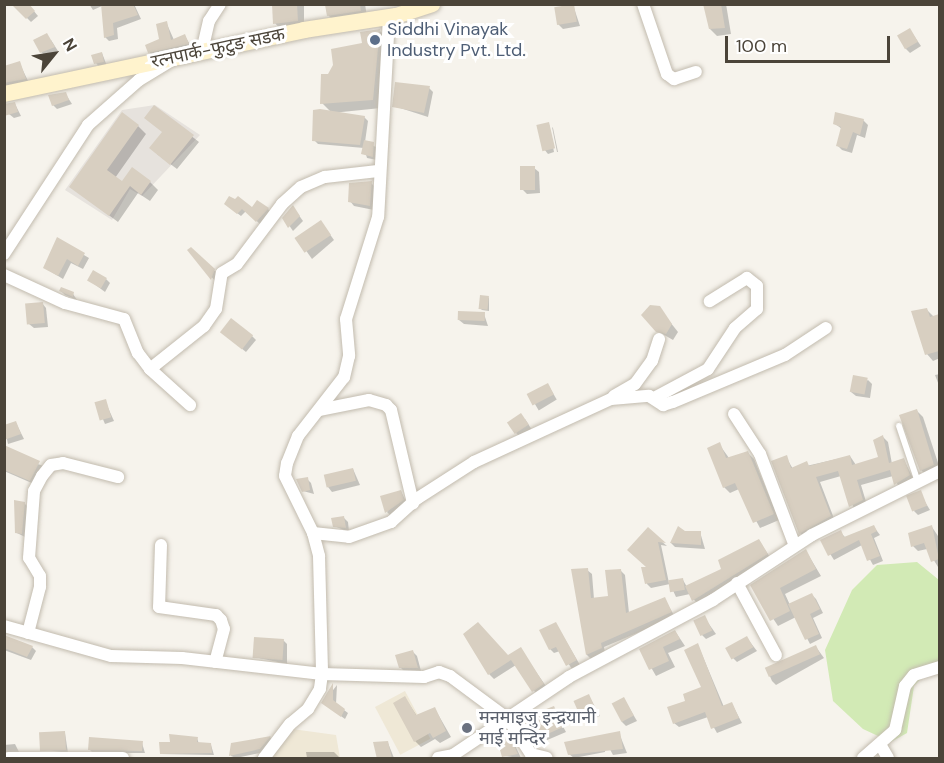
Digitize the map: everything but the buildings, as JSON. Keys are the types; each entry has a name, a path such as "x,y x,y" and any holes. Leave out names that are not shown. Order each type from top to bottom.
{"street":[{"path":"202,51 209,21 220,4"},
{"name":"रत्नपार्क-फुटुङ सडक","path":"4,94 432,4"},
{"path":"643,4 667,74 674,79 696,72"},
{"path":"264,759 290,724 308,709 320,689 322,674 319,556 313,533 285,476 298,436 344,377 349,357 346,319 378,217 378,171 393,13"},
{"path":"4,254 88,125 139,80 180,56"},
{"path":"150,369 204,326 216,309 222,273 237,264 282,204 301,187 325,177 378,171"},
{"path":"4,275 65,303 124,319 138,353 150,369 190,405"},
{"path":"611,399 654,398 700,377 708,369 735,328 757,309 757,286 747,278 710,301"},
{"path":"654,398 663,405 673,402 785,356 826,327"},
{"path":"313,533 348,537 391,522 413,502 474,462 611,399 635,384 652,361 659,339"},
{"path":"319,410 369,400 386,405 391,410 413,502"},
{"path":"734,414 760,453 795,546"},
{"path":"28,633 40,587 40,576 29,558 34,491 42,476 51,465 63,463 118,477"},
{"path":"438,759 453,755 569,677 737,583 795,546 939,471"},
{"path":"161,545 159,607 216,615 221,620 224,630 215,662"},
{"path":"737,583 776,655"},
{"path":"4,626 111,656 215,662 322,674 424,677 439,672 450,676 508,719 531,754 547,759"},
{"path":"863,759 881,746 895,730 905,686 914,675 939,667"},
{"path":"881,746 888,759"},
{"path":"8,759 123,759"}],"lane":[{"path":"899,426 918,482"}],"shaded area":[{"path":"155,105 200,135 142,196 130,189 112,220 65,190 122,110"},
{"path":"405,691 430,739 400,755 375,707"},
{"path":"292,729 336,735 340,758 272,758"}],"green space":[{"path":"917,562 939,580 939,660 914,686 907,733 891,742 863,729 833,701 825,650 852,590 877,565"}],"place":[{"name":"Siddhi Vinayak Industry Pvt. Ltd.","path":"375,40"},
{"name":"मनमाइजु इन्द्रयानी माई मन्दिर","path":"467,728"}]}
